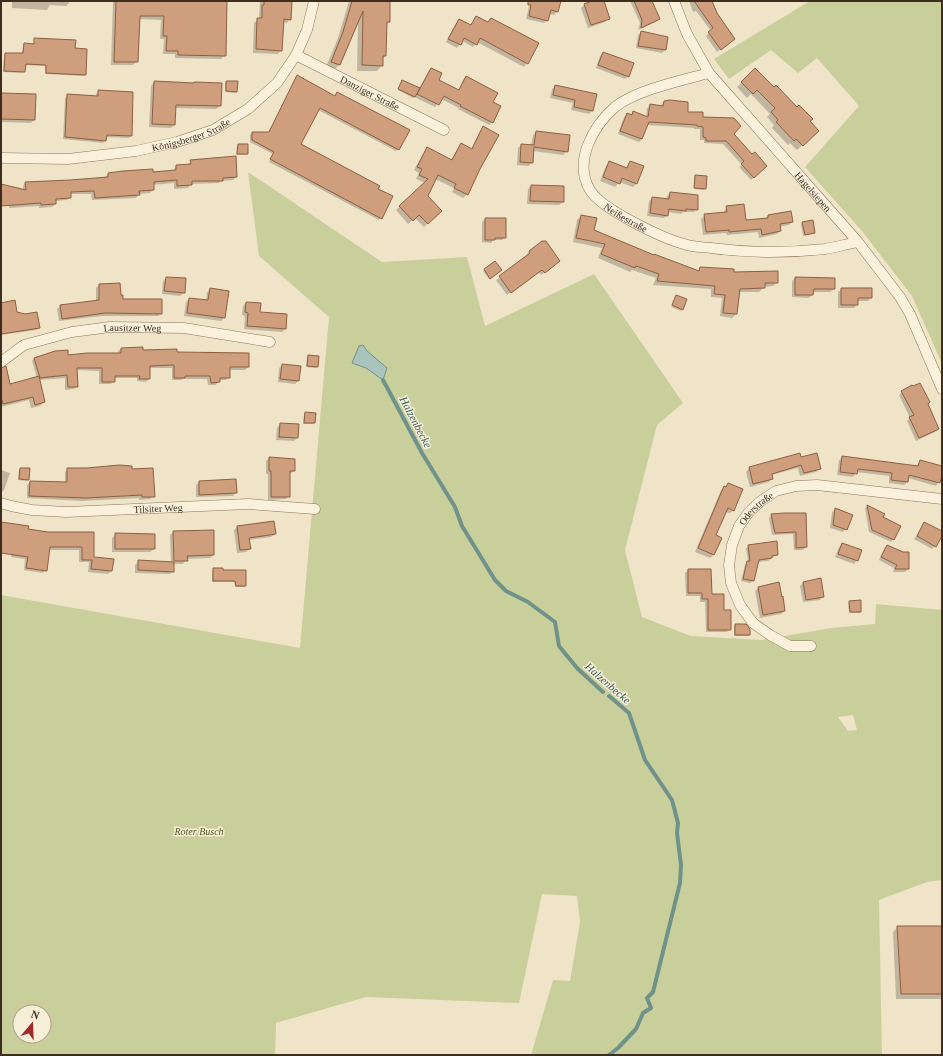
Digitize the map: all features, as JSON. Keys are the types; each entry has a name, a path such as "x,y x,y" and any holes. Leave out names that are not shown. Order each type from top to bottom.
{"street":[{"name":"Königsberger Straße","path":"1,158 68,159 136,151 177,142 213,130 248,110 277,83 296,55 307,30 314,1"},
{"name":"Hagelsiepen","path":"674,1 687,34 709,73 858,242 889,281 910,314 942,389"},
{"name":"Danziger Straße","path":"296,55 444,130"},
{"name":"Neißestraße","path":"709,73 661,86 629,99 616,107 599,126 588,143 584,161 585,177 590,190 614,210 638,224 662,236 685,244 726,250 782,252 826,249 858,242"},
{"name":"Lausitzer Weg","path":"3,357 24,345 72,332 110,327 184,328 270,342"},
{"name":"Oderstraße","path":"811,646 790,646 770,635 753,623 740,605 731,583 729,565 732,545 739,526 749,512 760,501 776,491 796,486 817,484 942,499"},
{"name":"Tilsiter Weg","path":"1,503 32,510 66,512 248,504 315,509"}],"green space":[{"path":"810,1 942,1 942,364 912,296 862,231 805,167 859,106 817,58 798,73 771,50 729,79 714,59"},
{"name":"Roter Busch","path":"248,172 382,262 467,257 485,326 594,274 683,403 657,425 625,550 642,617 691,636 762,640 831,628 875,624 876,604 942,610 942,880 927,882 879,900 882,1055 531,1055 553,980 570,981 580,922 577,896 542,894 519,1003 366,997 276,1023 275,1055 1,1055 1,595 300,648 329,317 259,256","holes":["853,715 857,730 848,731 838,717"]}],"water":[{"path":"363,345 367,351 387,368 383,380 366,368 352,363 359,346"}],"building":[{"path":"116,1 227,1 226,56 178,55 178,51 166,51 167,36 163,36 164,16 140,16 138,62 114,62"},
{"path":"264,1 292,1 291,20 284,19 282,51 256,49 257,18 262,18 262,5 264,5"},
{"path":"352,1 390,1 390,22 387,22 386,56 383,56 383,66 362,65 363,11 340,65 331,62 343,32"},
{"path":"528,1 561,1 558,12 551,10 548,21 529,16 531,5 528,5"},
{"path":"592,1 604,1 610,19 591,25 584,4"},
{"path":"634,1 652,1 660,19 641,28 642,20"},
{"path":"694,1 712,1 717,13 735,39 721,50 708,32 713,28"},
{"path":"476,16 488,22 491,18 539,43 528,64 480,38 477,45 464,38 461,45 448,39 459,19 471,25"},
{"path":"641,31 668,37 666,50 638,46"},
{"path":"34,38 76,40 75,48 87,49 86,75 46,73 46,65 26,64 25,72 4,71 5,53 23,53 24,43 34,44"},
{"path":"603,52 634,63 629,77 598,65"},
{"path":"431,68 442,73 439,80 459,90 466,76 498,93 493,102 501,106 493,123 444,96 439,105 417,94"},
{"path":"755,68 774,87 776,85 797,107 799,105 813,119 810,121 819,131 803,146 796,139 794,141 776,122 778,120 771,112 775,108 757,90 753,94 741,82"},
{"path":"297,75 335,96 337,92 410,130 399,150 320,108 301,144 380,186 378,189 393,196 382,219 270,159 274,152 252,140 252,132 269,132"},
{"path":"402,80 420,88 415,97 398,89"},
{"path":"154,81 222,83 221,106 176,105 175,125 152,124"},
{"path":"226,81 238,81 237,92 226,91"},
{"path":"555,85 597,94 593,111 574,107 575,100 553,95"},
{"path":"98,90 133,92 132,136 107,135 106,141 65,137 67,94 98,96"},
{"path":"1,93 36,94 35,120 1,119"},
{"path":"670,100 688,102 688,112 703,112 703,117 734,118 741,126 734,134 752,154 755,152 767,166 754,178 741,164 744,161 726,141 706,141 706,138 703,137 703,127 697,125 649,122 642,139 620,131 627,113 632,115 633,111 648,117 650,104 663,106 664,101"},
{"path":"483,126 499,135 480,169 468,195 454,188 456,184 438,175 428,196 442,211 428,224 419,215 413,221 399,206 428,179 419,175 422,169 417,167 427,147 452,160 461,143 472,149"},
{"path":"536,131 570,135 568,152 534,147 533,163 520,162 521,144 534,145"},
{"path":"238,144 248,144 248,154 237,154"},
{"path":"236,156 237,177 223,178 223,181 192,181 192,185 177,186 177,180 154,182 154,190 139,191 140,195 95,198 94,191 71,192 71,198 56,199 56,204 41,205 41,203 1,206 1,184 26,190 25,182 108,177 108,173 123,171 153,169 153,172 176,170 176,165 191,164 190,160"},
{"path":"609,161 627,168 630,161 644,166 637,184 622,178 620,184 603,177"},
{"path":"695,175 707,176 706,189 694,188"},
{"path":"531,185 564,186 564,202 530,201"},
{"path":"670,192 698,195 698,210 686,209 686,211 669,209 668,216 650,213 652,197 669,199"},
{"path":"744,204 746,220 768,218 768,215 791,211 793,222 780,224 781,231 762,235 761,229 729,232 729,230 706,232 704,214 727,212 726,206"},
{"path":"581,215 597,218 594,230 654,255 699,271 700,267 734,269 734,272 778,271 778,283 765,283 765,288 740,289 737,314 723,313 725,295 714,294 715,286 657,281 659,274 636,266 635,268 601,254 605,244 576,238"},
{"path":"485,218 506,218 506,238 485,240"},
{"path":"813,220 815,233 805,235 802,222"},
{"path":"542,241 546,241 560,261 545,273 542,270 511,293 499,276 530,253 529,251"},
{"path":"495,261 502,270 490,279 484,269"},
{"path":"166,277 186,278 185,293 164,291"},
{"path":"795,277 835,278 835,289 814,289 813,295 795,295"},
{"path":"120,283 121,295 123,295 123,299 162,299 162,314 105,313 62,319 60,305 99,300 99,284"},
{"path":"210,288 229,291 225,318 187,313 189,298 208,300"},
{"path":"841,288 872,288 872,298 858,298 858,305 841,305"},
{"path":"676,295 687,299 683,310 672,305"},
{"path":"15,300 17,312 25,314 37,312 40,328 1,334 1,303"},
{"path":"246,302 261,303 260,312 287,314 286,329 247,326 248,313 245,312"},
{"path":"143,347 143,350 177,349 177,352 249,353 249,367 230,367 230,378 220,378 220,382 211,383 210,376 185,376 185,378 174,378 174,365 150,366 150,379 139,379 140,376 115,376 115,382 102,382 102,368 77,368 78,387 68,387 67,375 40,378 34,358 55,351 68,350 68,355 87,353 121,353 121,348"},
{"path":"308,355 319,356 318,367 307,366"},
{"path":"282,364 301,366 299,381 280,379"},
{"path":"6,366 10,384 39,376 45,402 35,405 33,397 3,404 1,397 1,368"},
{"path":"920,383 930,402 928,404 939,429 919,438 909,417 914,415 901,391 912,385 913,386"},
{"path":"305,412 316,413 315,423 304,423"},
{"path":"280,423 299,424 298,438 279,437"},
{"path":"800,453 801,457 817,453 821,469 804,473 801,465 772,474 773,479 753,484 749,467"},
{"path":"842,456 918,466 920,460 942,466 942,475 940,483 909,475 908,482 891,480 892,473 858,469 857,474 840,472"},
{"path":"269,457 295,459 295,471 290,471 290,497 271,497 271,471 269,471"},
{"path":"119,465 132,466 132,469 153,468 155,497 142,497 142,495 86,498 29,496 30,481 67,482 67,468"},
{"path":"20,468 30,468 29,480 19,479"},
{"path":"236,479 237,493 199,495 199,481"},
{"path":"728,483 743,489 734,511 728,508 716,535 722,538 714,555 698,548 724,486 726,487"},
{"path":"867,505 885,514 883,517 901,526 894,540 872,530"},
{"path":"835,508 853,515 847,530 833,525"},
{"path":"806,513 807,547 796,548 796,532 775,533 771,514"},
{"path":"274,521 276,534 249,538 251,549 240,550 237,526"},
{"path":"1,522 29,526 28,529 48,532 94,532 94,557 114,559 112,571 91,569 92,560 82,560 82,547 50,547 47,571 26,568 28,557 1,553"},
{"path":"924,522 942,531 942,536 936,547 917,536"},
{"path":"214,530 214,555 187,556 188,561 174,561 173,531"},
{"path":"115,533 155,534 155,549 115,549"},
{"path":"777,541 778,555 772,556 772,558 759,560 754,581 743,579 747,561 750,561 748,545"},
{"path":"842,543 862,550 858,561 838,554"},
{"path":"887,545 903,552 909,552 909,569 895,569 897,565 881,557"},
{"path":"138,560 174,562 174,572 138,570"},
{"path":"213,568 223,568 223,570 246,570 246,586 236,586 235,581 213,581"},
{"path":"688,569 711,569 712,594 724,594 724,610 731,610 731,630 708,630 708,599 702,599 702,593 688,593"},
{"path":"821,578 824,597 806,600 803,582"},
{"path":"779,582 785,611 763,615 758,587"},
{"path":"861,600 861,612 850,612 849,601"},
{"path":"735,624 746,624 750,629 750,635 735,635"},
{"path":"897,926 942,926 942,994 901,994"}],"waterway":[{"name":"Halzenbecke","path":"383,380 422,453 455,507 462,526 495,580 506,591 528,602 555,622 559,646 577,668 603,692"},
{"name":"Halzenbecke","path":"609,696 629,713 645,760 672,800 678,823 677,833 681,865 680,883 653,992 647,998 651,1008 643,1013 636,1029 618,1048 609,1055"}]}
